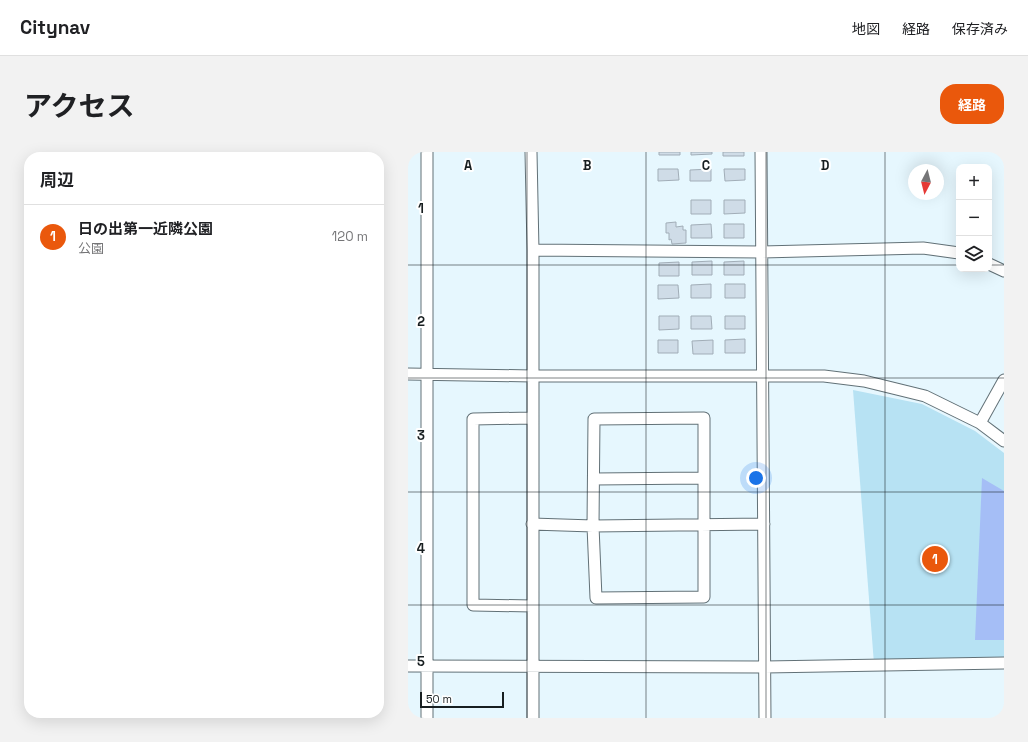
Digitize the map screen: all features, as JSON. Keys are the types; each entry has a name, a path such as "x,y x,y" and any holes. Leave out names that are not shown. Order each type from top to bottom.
{"street":[{"path":"427,152 427,718"},
{"path":"531,152 533,250 533,718"},
{"path":"761,152 760,252 763,376 765,718"},
{"path":"533,250 760,252 924,248 956,253"},
{"path":"992,265 1004,271"},
{"path":"408,374 532,376 824,376 864,381 925,396 980,423 1004,441"},
{"path":"980,423 1004,380"},
{"path":"532,418 473,419 473,605 532,606"},
{"path":"704,418 704,478 704,597 596,598 593,526 594,419 704,418"},
{"path":"594,479 704,478"},
{"path":"532,524 593,526 705,526 764,524"},
{"path":"408,666 765,667 1004,663"}],"shaded area":[{"path":"853,390 922,404 975,431 1004,453 1004,664 874,664"}],"water":[{"path":"982,478 1004,491 1004,640 975,640"}],"building":[{"path":"659,152 680,152 680,155 659,155"},
{"path":"691,152 712,152 712,154 691,155"},
{"path":"723,152 744,152 744,156 723,156"},
{"path":"658,169 678,169 679,180 658,181"},
{"path":"711,169 711,181 690,181 690,170"},
{"path":"724,169 745,169 745,180 725,181"},
{"path":"691,200 711,200 711,214 691,214"},
{"path":"724,200 745,200 745,213 724,214"},
{"path":"676,222 676,227 683,226 683,230 686,230 686,243 672,244 671,239 669,240 669,233 666,233 666,223"},
{"path":"711,224 712,238 691,238 691,225"},
{"path":"724,224 744,224 744,238 724,238"},
{"path":"712,261 712,275 692,275 692,262"},
{"path":"744,261 744,275 724,275 724,262"},
{"path":"679,262 679,276 659,276 659,263"},
{"path":"711,284 711,298 691,298 691,285"},
{"path":"725,284 745,284 745,298 725,298"},
{"path":"658,285 678,285 679,298 658,299"},
{"path":"659,316 679,316 679,329 659,330"},
{"path":"691,316 711,316 712,329 691,329"},
{"path":"725,316 745,316 745,329 725,329"},
{"path":"745,339 745,353 725,353 725,340"},
{"path":"658,340 678,340 678,353 658,353"},
{"path":"713,340 713,354 693,354 692,341"}],"place":[{"name":"日の出第一近隣公園","path":"935,559"}]}
